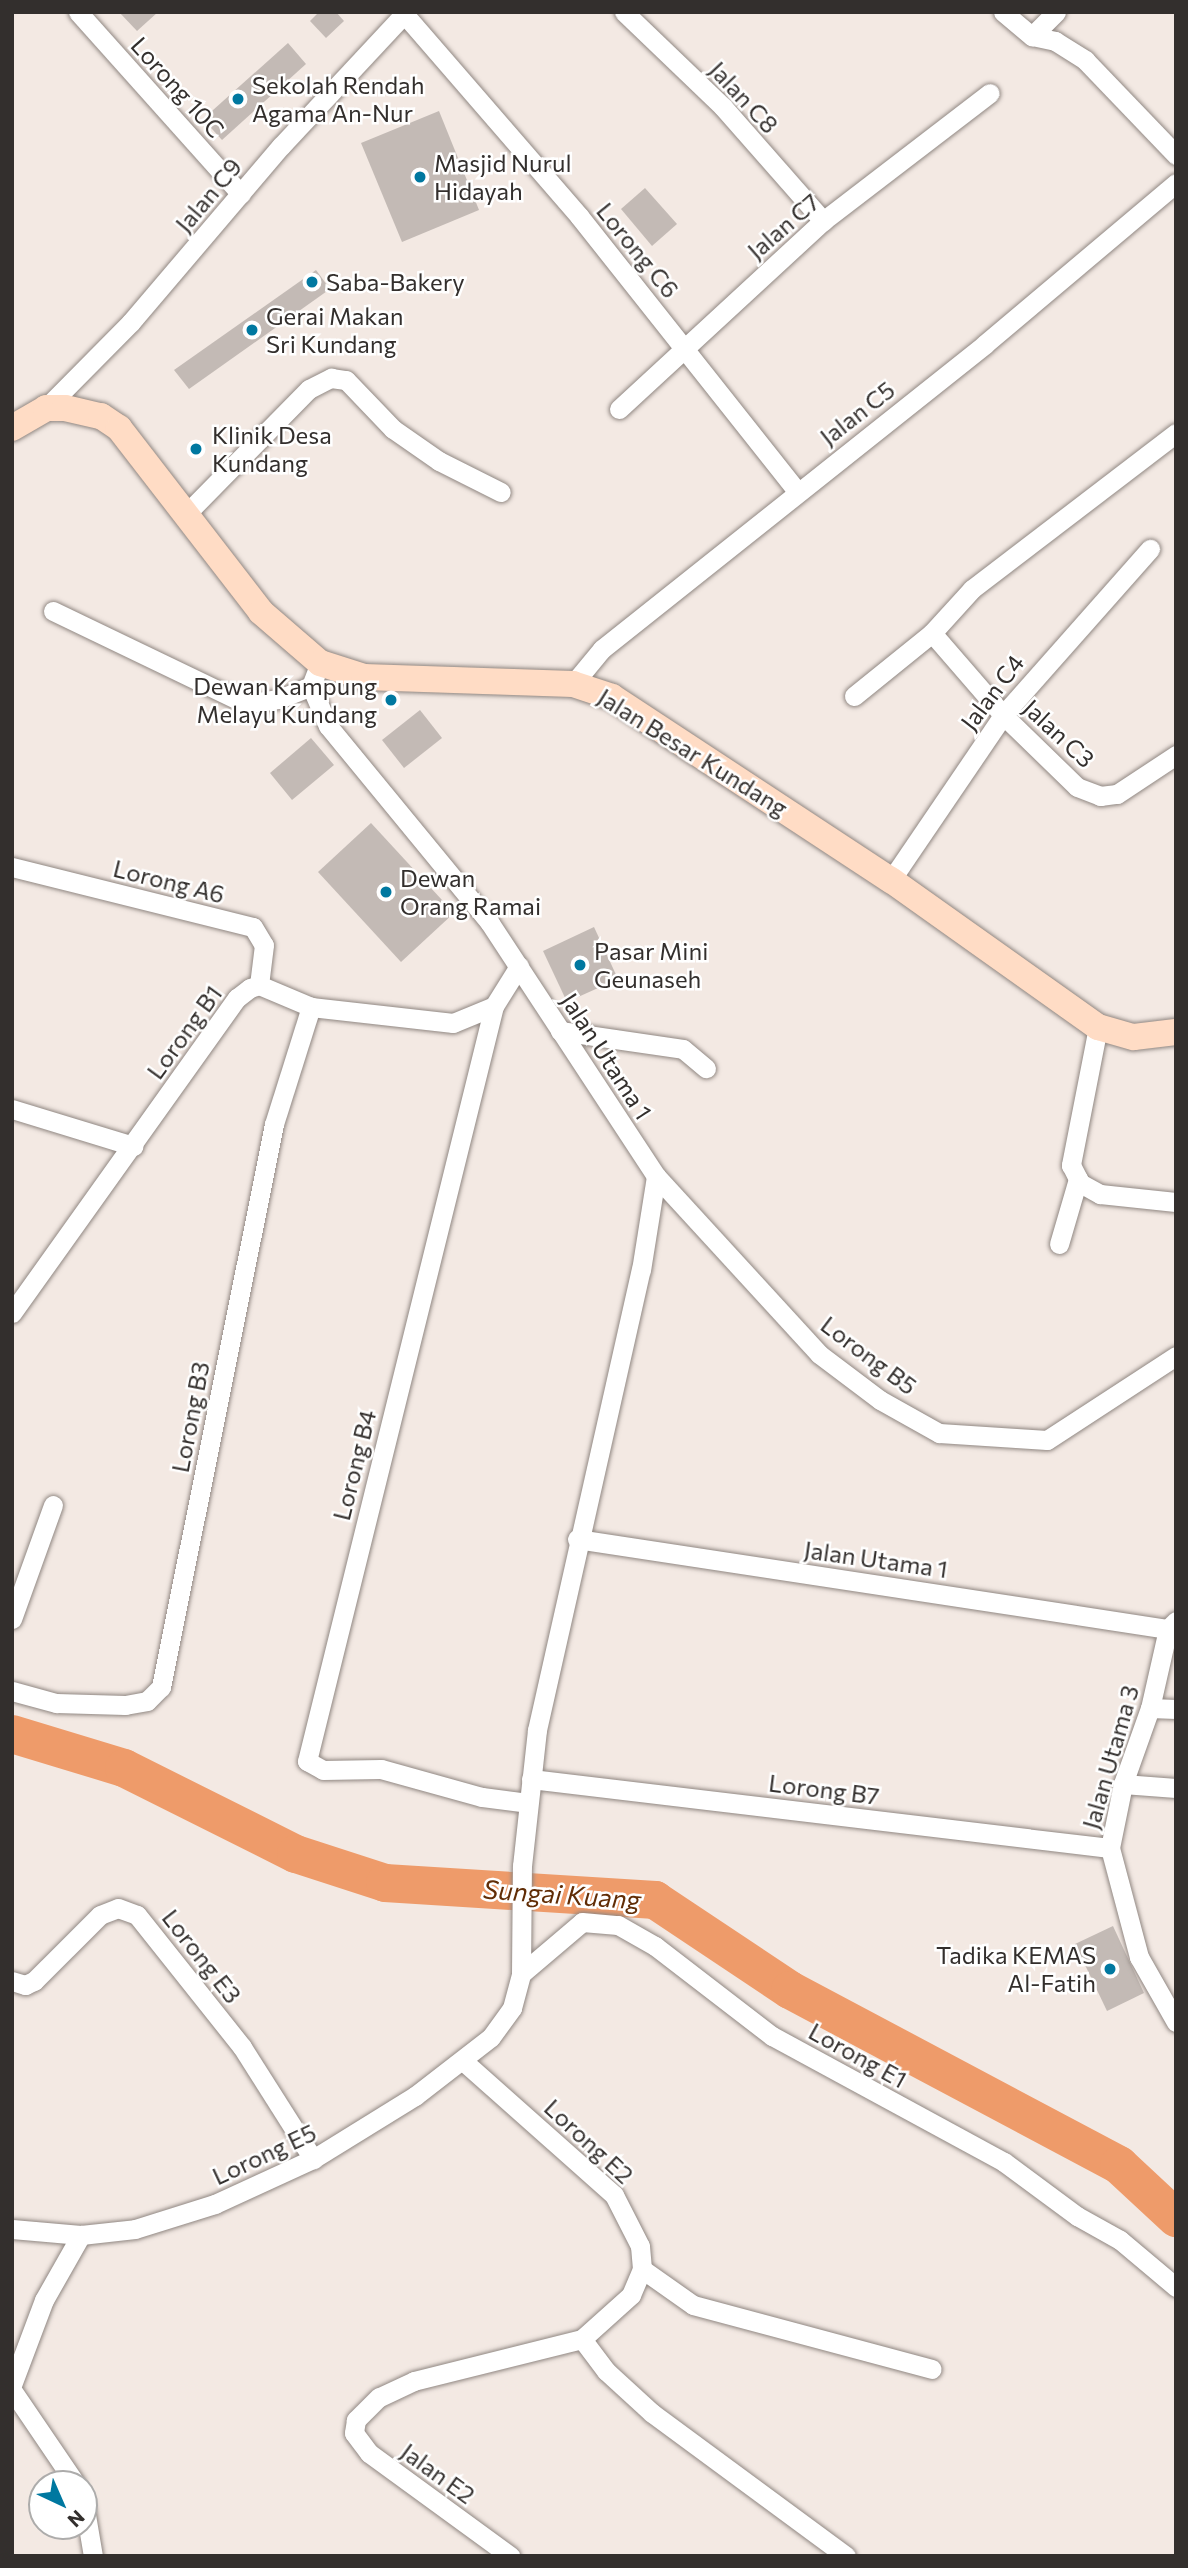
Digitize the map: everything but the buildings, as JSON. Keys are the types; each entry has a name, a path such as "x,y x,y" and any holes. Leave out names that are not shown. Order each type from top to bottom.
{"main road":[{"path":"12,428 46,408"},
{"name":"Jalan Besar Kundang","path":"46,408 101,416 119,428 261,612 316,675 573,684 612,697 891,880 1098,1027 1134,1037 1176,1032"}],"street":[{"name":"Lorong 10C","path":"78,12 240,194"},
{"name":"Jalan C8","path":"624,12 723,107 823,221"},
{"path":"1003,12 1032,36 1055,41 1085,60 1176,155"},
{"path":"1032,36 1056,12"},
{"name":"Jalan C9","path":"46,408 131,323 240,194 405,13"},
{"name":"Lorong C6","path":"405,13 685,347 797,491"},
{"name":"Jalan C7","path":"619,409 823,221 990,93"},
{"name":"Jalan C5","path":"573,684 602,649 1176,183"},
{"path":"187,513 309,389 331,378 346,380 393,429 439,461 501,492"},
{"path":"854,696 932,633 972,589 1176,433"},
{"name":"Jalan C4","path":"891,880 1003,715 1150,549"},
{"path":"53,611 246,704 279,699 316,675"},
{"name":"Jalan C3","path":"932,633 1003,715 1076,787 1100,796 1118,794 1176,755"},
{"name":"Jalan Utama 1","path":"316,675 343,747 426,844 519,966 656,1176"},
{"name":"Lorong A6","path":"12,867 253,928 264,945 259,985"},
{"name":"Lorong B4","path":"519,966 494,1006 307,1761 323,1770 381,1769 482,1797 528,1803"},
{"name":"Lorong B1","path":"12,1312 237,998 259,985 311,1007 453,1023 494,1006"},
{"name":"Lorong B3","path":"12,1691 56,1703 125,1705 147,1701 161,1687 274,1124 311,1007"},
{"path":"1098,1027 1071,1165 1078,1179 1100,1194 1176,1202"},
{"path":"560,1031 684,1049 706,1068"},
{"path":"12,1109 133,1146"},
{"path":"528,1803 577,1539 641,1270 656,1176"},
{"name":"Lorong B5","path":"656,1176 819,1353 880,1400 939,1433 1047,1440 1176,1356"},
{"path":"1059,1244 1078,1179"},
{"path":"12,1619 53,1505"},
{"name":"Jalan Utama 1","path":"577,1539 1172,1625"},
{"name":"Jalan Utama 3","path":"1172,1625 1150,1708 1123,1784 1110,1848 1139,1957 1176,2022"},
{"path":"1150,1708 1176,1709"},
{"name":"Lorong B7","path":"531,1779 1110,1848"},
{"path":"1123,1784 1176,1788"},
{"name":"Lorong E5","path":"12,2229 81,2235 178,2217 313,2160 463,2061 503,2024 521,1974 522,1866 528,1803"},
{"name":"Lorong E3","path":"12,1981 25,1985 34,1980 100,1915 118,1908 137,1915 242,2046 313,2160"},
{"name":"Lorong E1","path":"521,1974 582,1922 618,1925 655,1946 772,2036 1004,2162 1077,2216 1120,2239 1176,2287"},
{"name":"Lorong E2","path":"463,2061 614,2195 636,2231 642,2269"},
{"path":"12,2385 44,2300 81,2235"},
{"path":"846,2556 644,2406 582,2339 631,2295 642,2269 693,2305 932,2369"},
{"name":"Jalan E2","path":"510,2556 369,2453 354,2433 356,2420 379,2397 414,2381 582,2339"},
{"path":"12,2390 66,2470"}],"waterway":[{"name":"Sungai Kuang","path":"12,1734 124,1768 296,1854 385,1883 655,1900 790,1990 1119,2165 1176,2218"}],"place":[{"name":"Sekolah Rendah Agama An-Nur","path":"238,99"},
{"name":"Masjid Nurul Hidayah","path":"420,177"},
{"name":"Saba-Bakery","path":"312,282"},
{"name":"Gerai Makan Sri Kundang","path":"252,330"},
{"name":"Klinik Desa Kundang","path":"196,449"},
{"name":"Dewan Kampung Melayu Kundang","path":"391,700"},
{"name":"Dewan Orang Ramai","path":"386,892"},
{"name":"Pasar Mini Geunaseh","path":"580,965"},
{"name":"Tadika KEMAS Al-Fatih","path":"1110,1969"}]}
